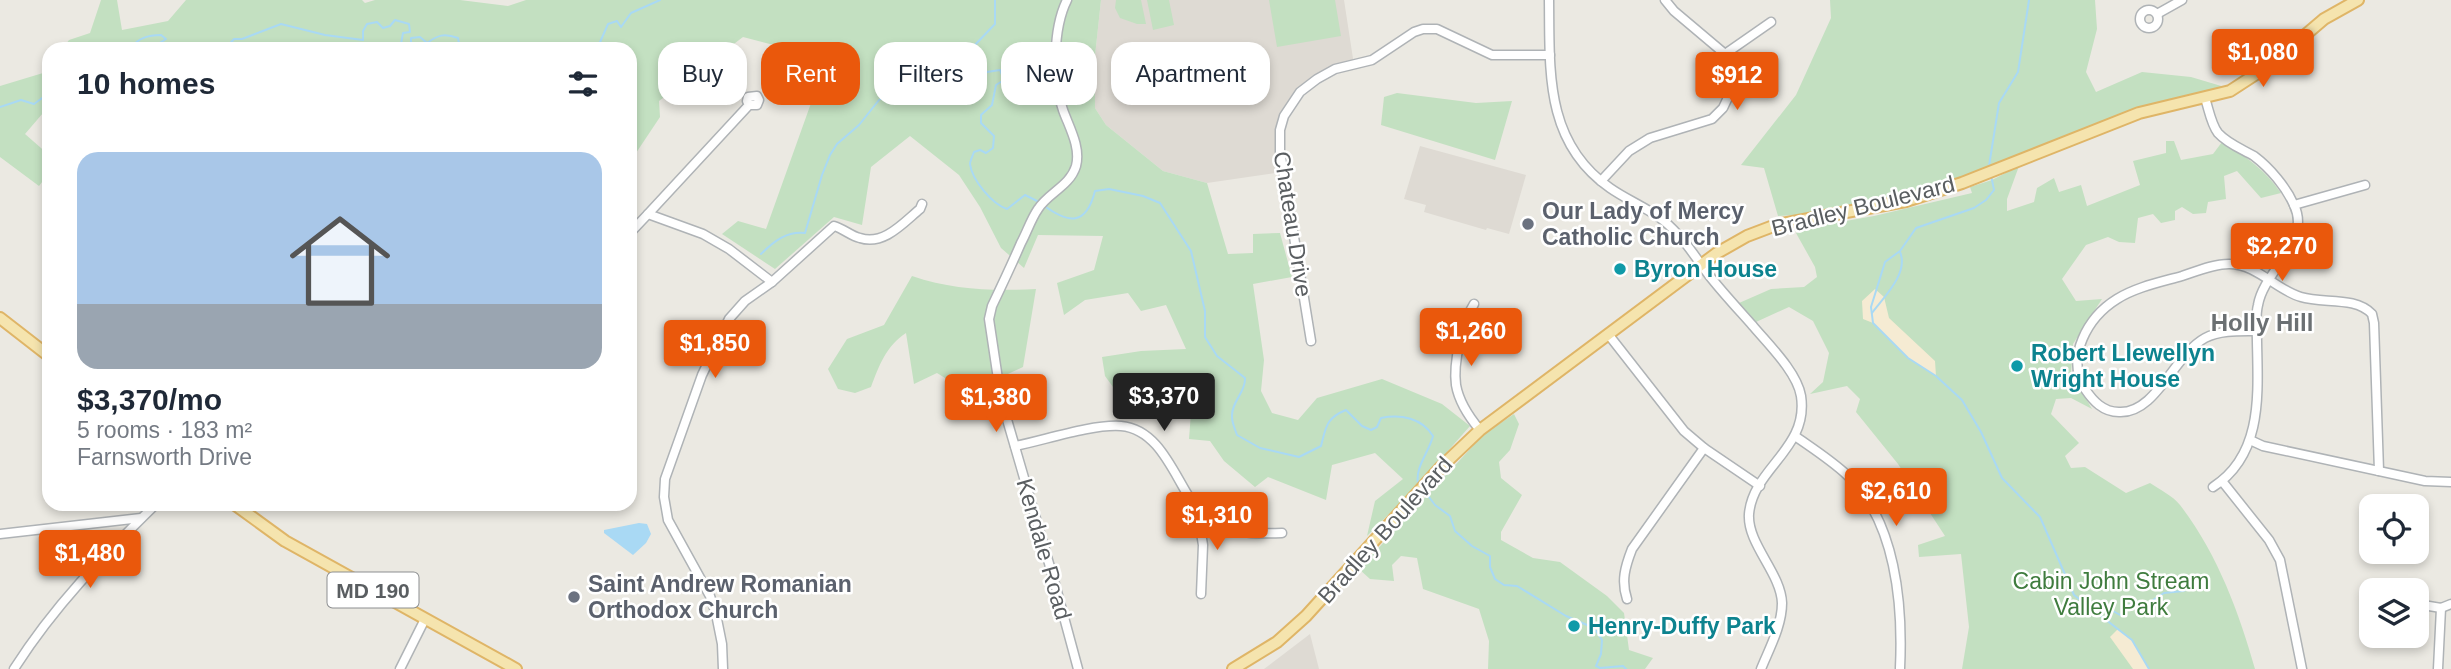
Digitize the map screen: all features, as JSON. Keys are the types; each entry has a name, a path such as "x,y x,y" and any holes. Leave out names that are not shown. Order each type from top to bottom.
{"main road":[{"name":"Bradley Boulevard","path":"1233,669 1278,642 1306,616 1441,467 1480,430 1701,263 1747,236 1776,225 1893,204 1962,183 2139,113 2230,92 2270,65 2324,19 2358,0"},
{"path":"0,318 42,349"},
{"name":"MD 190","path":"244,511 285,541 516,669"}],"street":[{"name":"Kendale Road","path":"1068,0 1060,17 1056,62 1062,107 1077,156 1074,172 1041,205 992,306 989,319 1001,398 1077,669"},
{"path":"1549,0 1551,90 1562,128 1576,153 1601,181 1664,222 1685,241 1797,382 1801,396 1799,428 1760,485 1752,501 1749,522 1776,582 1782,605 1779,623 1761,669"},
{"path":"1601,181 1629,151 1650,138 1712,119 1723,108 1731,91 1731,71 1725,54 1674,11 1665,0"},
{"path":"2157,14 2182,0"},
{"path":"1725,54 1771,22"},
{"name":"Chateau Drive","path":"1311,341 1280,151 1280,130 1284,116 1300,92 1335,69 1372,60 1413,32 1423,29 1437,29 1492,55 1550,55"},
{"path":"2205,98 2218,132 2264,165 2281,184 2294,205 2299,225 2296,239 2267,279 2257,307 2258,406 2250,440 2238,463 2213,487"},
{"path":"637,226 749,105"},
{"path":"2294,205 2365,185"},
{"path":"723,669 722,644 710,596 668,520 664,497 665,479 702,375 729,319 745,301 772,282 834,226 861,239 878,239 891,233 920,209 922,204"},
{"path":"648,214 703,234 729,248 772,282"},
{"path":"2257,331 2223,332 2207,337 2189,351 2149,400 2134,410 2114,412 2100,406 2081,382 2076,369 2076,357 2082,339 2103,309 2119,297 2180,276 2228,264 2241,265 2300,297 2359,304 2372,314 2374,323 2379,471"},
{"path":"1474,304 1466,317 1456,385 1461,401 1480,430"},
{"path":"1608,334 1672,418 1704,448 1760,485"},
{"path":"1015,446 1105,427 1122,426 1139,430 1159,448 1198,514 1203,545 1201,594"},
{"path":"1795,436 1848,476 1877,517 1898,591 1900,668"},
{"path":"2250,440 2263,446 2429,482 2451,482"},
{"path":"1627,599 1623,585 1625,565 1632,549 1704,448"},
{"path":"2222,481 2269,540 2280,559 2302,669"},
{"path":"14,669 60,604 87,572 148,511"},
{"path":"1198,514 1234,532 1282,533"},
{"path":"0,534 141,518"},
{"path":"2429,606 2441,608 2451,604"},
{"path":"2438,669 2441,608"},
{"path":"400,669 425,619"}],"shaded area":[{"path":"1101,0 1344,0 1354,65 1335,69 1300,92 1280,130 1282,172 1207,183 1163,171 1106,125 1095,108 1096,42"},
{"path":"1420,146 1526,175 1509,234 1424,212 1426,205 1404,199"},
{"path":"1310,634 1319,669 1264,669"}],"green space":[{"path":"101,0 117,0 122,30 168,21 186,0 362,0 365,3 375,0 460,0 508,6 526,0 1101,0 1096,42 1001,42 1001,105 1095,105 1106,125 1163,171 1207,183 1228,254 1253,253 1253,234 1280,233 1292,277 1253,284 1264,360 1261,391 1272,413 1298,420 1317,398 1382,379 1442,404 1470,426 1416,487 1367,536 1375,501 1403,479 1375,453 1332,465 1326,500 1268,477 1255,487 1224,461 1210,441 1189,439 1192,399 1174,388 1159,394 1151,375 1133,375 1124,402 1105,376 1102,357 1141,351 1186,349 1166,305 1141,311 1128,293 1085,300 1064,315 1057,283 1094,270 1103,236 1038,235 1024,268 1001,248 980,207 959,175 910,136 871,167 862,225 834,217 775,269 722,234 738,221 766,229 810,105 860,105 860,42 762,42 743,37 736,42 658,42 660,117 637,152 637,42 67,42 90,33"},
{"path":"1116,0 1141,0 1146,24 1120,18 1115,8"},
{"path":"1147,0 1169,0 1174,25 1153,30"},
{"path":"1269,0 1335,0 1341,36 1277,47"},
{"path":"1830,0 2095,0 2097,29 2086,72 2096,92 2142,72 2191,77 2228,88 2160,105 1962,183 1846,212 1778,216 1764,168 1741,165 1796,95 1831,18"},
{"path":"42,73 42,114 25,134 42,149 42,182 39,186 0,157 0,86"},
{"path":"1397,93 1476,103 1512,101 1495,160 1381,125 1384,97"},
{"name":"Cabin John Stream Valley Park","path":"2166,141 2174,141 2181,160 2213,154 2222,142 2254,164 2281,193 2261,198 2237,171 2224,176 2226,199 2208,202 2206,213 2193,214 2182,207 2175,211 2175,220 2161,223 2153,214 2138,218 2135,243 2119,242 2108,237 2086,245 2062,279 2076,301 2102,299 2073,344 2071,373 2092,409 2071,398 2056,399 2051,414 2079,443 2065,456 2071,468 2085,467 2126,493 2150,483 2180,505 2216,563 2242,626 2255,669 1962,669 1969,627 1961,554 1919,557 1918,545 1945,536 1898,464 1856,412 1860,399 1847,386 1810,394 1823,382 1829,353 1813,321 1789,307 1756,322 1739,303 1771,289 1804,287 1817,277 1815,267 1796,233 1972,193 1970,187 1992,180 2019,166 2007,199 2007,211 2034,202 2037,188 2054,178 2059,192 2081,185 2087,206 2140,185 2133,161 2166,153"},
{"path":"912,276 973,288 1036,289 1023,367 993,381 997,404 981,412 975,397 937,373 914,384 906,333 888,350 871,387 855,393 838,389 828,369 847,339 884,325"},
{"path":"1514,414 1519,424 1510,450 1499,462 1501,478 1522,495 1501,532 1501,540 1533,558 1560,562 1607,596 1624,613 1629,650 1653,658 1645,669 1488,669 1489,641 1479,609 1423,589 1417,558 1401,556 1392,565 1394,581 1370,579 1359,569 1484,434"}],"sand":[{"path":"1875,289 1884,297 1889,318 1935,361 1936,376 1908,358 1873,323 1863,319 1862,301"},
{"path":"2118,629 2132,640 2149,669 2133,669 2110,637"}],"water":[{"path":"647,524 651,534 633,555 604,533 604,530"}],"waterway":[{"path":"600,42 608,24 617,21 621,27 631,13 660,0"},
{"path":"995,0 995,24 972,48 973,61 987,72 1000,70 1004,80 996,85 992,105 981,115 981,123 994,136 993,148 986,153 980,150 974,152 970,164 979,184 989,197 1001,206 1007,209 1025,195 1039,202"},
{"path":"1989,166 1999,103 2018,72 2029,0"},
{"path":"231,42 281,24 325,35 363,40 363,31 367,24 377,22 383,28 390,26 395,20 409,24 410,32 403,33 401,42"},
{"path":"136,42 161,35 166,39 161,42"},
{"path":"429,42 445,35 458,38 459,42"},
{"path":"411,42 411,38 420,37 426,42"},
{"path":"0,107 21,100 34,104 42,98"},
{"path":"761,254 781,238 805,233 830,155 837,144 859,125 875,105"},
{"path":"1991,175 1994,190 1986,200 1974,208 1916,228 1900,251 1885,262 1871,307 1873,323 1908,358 1936,376 1962,400 1981,432 2002,478 2040,517 2074,595 2132,640 2149,669"},
{"path":"1043,205 1061,216 1075,218 1087,211 1095,191 1109,189 1143,196 1160,203 1191,251 1205,311 1205,337 1217,356 1245,378 1232,412 1232,422 1237,435 1260,448 1299,457 1321,446 1331,420 1346,410 1362,426 1371,430 1377,427 1381,418 1410,419 1423,425 1433,436 1420,465 1418,483"},
{"path":"1872,313 1898,276 1902,260 1900,252"},
{"path":"1426,493 1435,505 1450,516 1455,531 1472,546 1490,556 1490,567 1495,579 1504,585 1517,586 1566,616 1594,628 1602,640 1601,654 1596,666 1623,666 1626,669"},
{"path":"2104,619 2109,612 2120,615 2129,605 2139,609 2164,593 2183,591 2203,582"}],"place":[{"name":"Our Lady of Mercy Catholic Church","path":"1528,224"},
{"name":"Byron House","path":"1620,269"},
{"name":"Robert Llewellyn Wright House","path":"2017,366"},
{"name":"Saint Andrew Romanian Orthodox Church","path":"574,597"},
{"name":"Henry-Duffy Park","path":"1574,626"}],"district":[{"name":"Holly Hill","path":"2262,322"}]}
